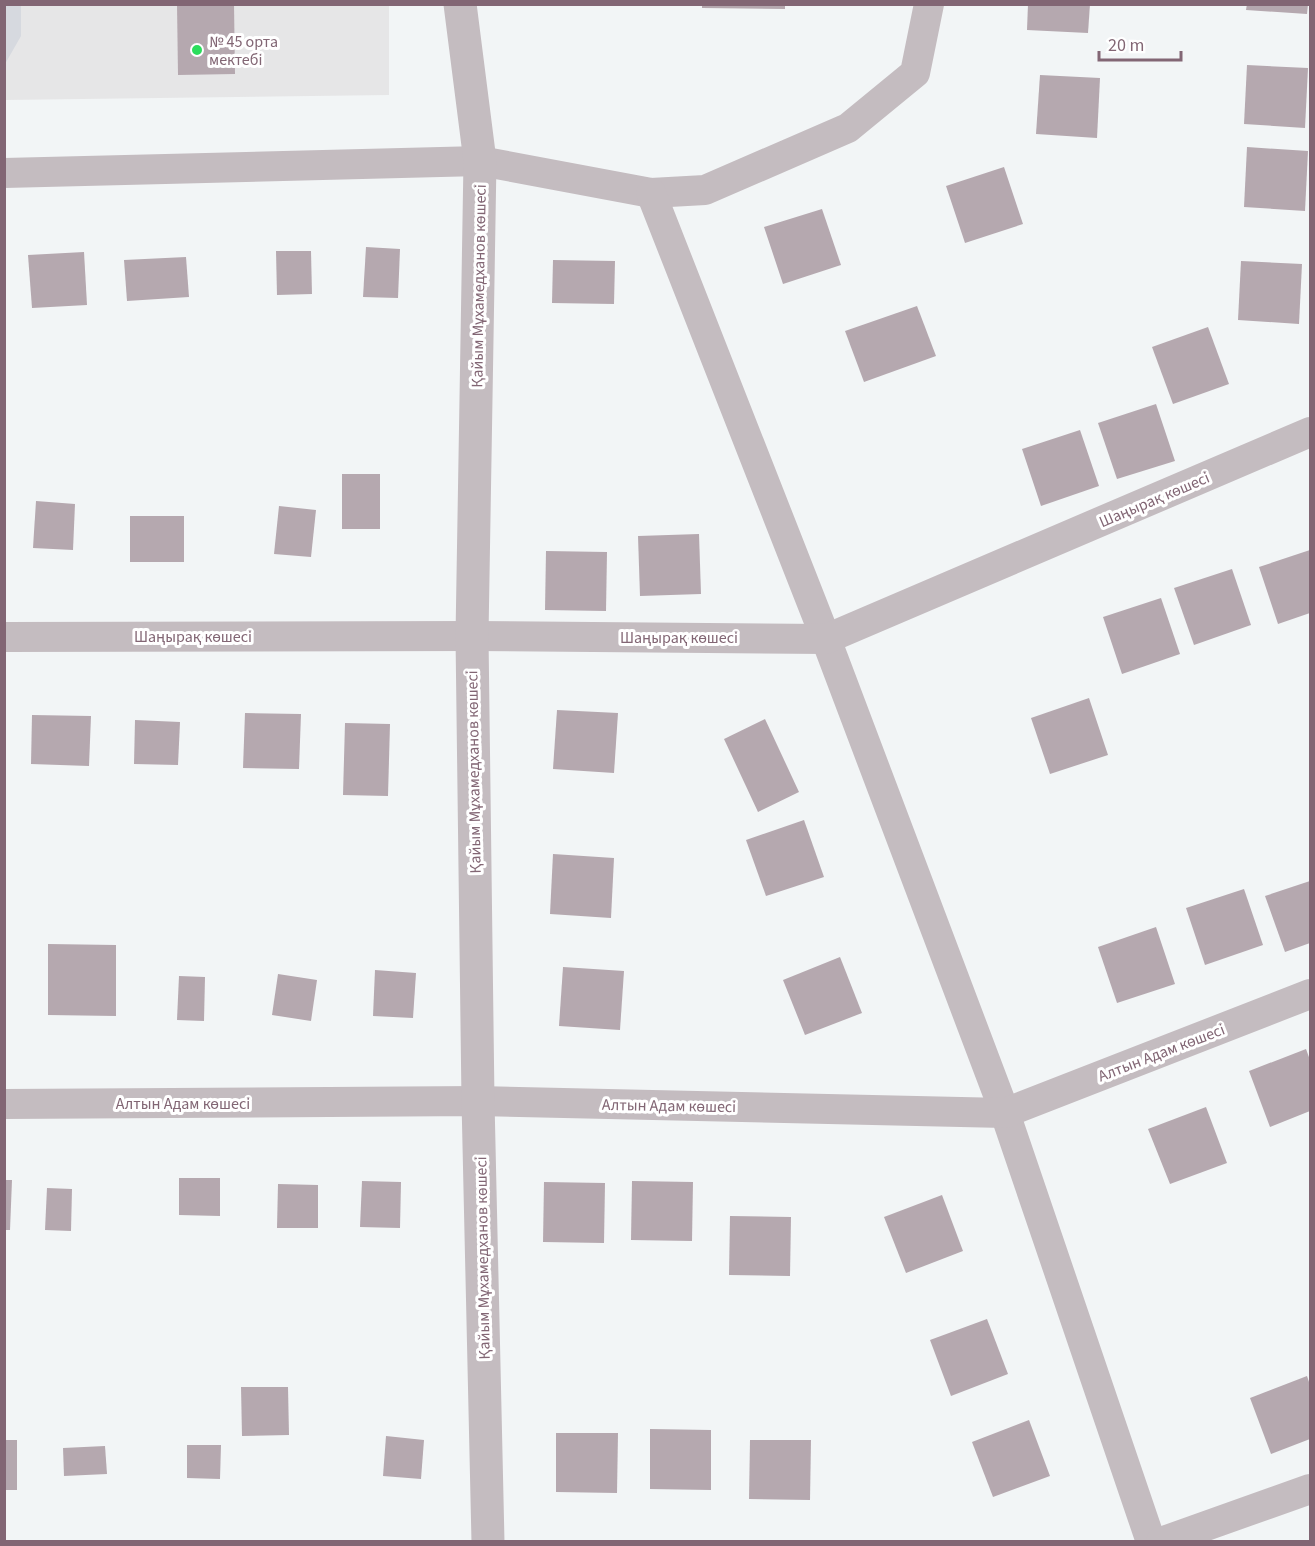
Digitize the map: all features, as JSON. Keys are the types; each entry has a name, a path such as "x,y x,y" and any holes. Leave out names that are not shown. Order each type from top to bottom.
{"street":[{"name":"Қайым Мұхамедханов көшесі","path":"460,4 480,161 472,636 478,1101 488,1542"},
{"path":"4,173 480,161 651,193 705,190 848,128 915,73 929,4"},
{"path":"651,193 826,639 1005,1113 1151,1542"},
{"name":"Шаңырақ көшесі","path":"4,637 472,636 826,639 1311,432"},
{"name":"Алтын Адам көшесі","path":"4,1104 478,1101 1005,1113 1311,994"},
{"path":"1161,1542 1311,1489"}],"shaded area":[{"path":"5,4 21,5 21,36 5,64"},
{"name":"№ 45 орта мектебі","path":"4,5 389,5 389,95 5,100"}],"building":[{"path":"177,4 234,4 235,74 178,75"},
{"path":"702,4 785,4 785,9 702,8"},
{"path":"1028,4 1090,4 1088,33 1027,30"},
{"path":"1247,4 1308,4 1307,14 1246,10"},
{"path":"1247,65 1308,68 1305,128 1244,124"},
{"path":"1040,75 1100,78 1097,138 1036,134"},
{"path":"1247,147 1308,151 1305,211 1244,207"},
{"path":"1004,167 1023,224 965,243 946,186"},
{"path":"822,209 841,265 783,284 764,227"},
{"path":"366,247 400,249 398,298 363,297"},
{"path":"276,251 311,251 312,294 277,295"},
{"path":"84,252 87,305 32,308 28,255"},
{"path":"186,257 189,297 127,301 124,260"},
{"path":"553,260 615,261 614,304 552,303"},
{"path":"1241,261 1302,264 1299,324 1238,320"},
{"path":"917,306 936,356 864,382 845,331"},
{"path":"1208,327 1229,384 1173,404 1152,347"},
{"path":"1156,404 1175,461 1117,479 1098,423"},
{"path":"1080,430 1099,486 1041,506 1022,449"},
{"path":"342,474 380,474 380,529 342,529"},
{"path":"36,501 75,504 73,550 33,548"},
{"path":"279,506 316,510 311,557 274,554"},
{"path":"130,516 184,516 184,562 130,562"},
{"path":"699,534 701,594 640,596 638,536"},
{"path":"1310,550 1310,613 1278,624 1259,567"},
{"path":"546,551 607,552 606,611 545,610"},
{"path":"1232,569 1251,625 1194,645 1174,588"},
{"path":"1161,598 1180,654 1122,674 1103,617"},
{"path":"1089,698 1108,755 1050,774 1031,718"},
{"path":"557,710 618,713 614,773 553,769"},
{"path":"245,713 301,714 299,769 243,768"},
{"path":"32,715 91,716 89,766 31,764"},
{"path":"765,719 799,792 758,812 724,739"},
{"path":"135,720 180,722 178,765 134,764"},
{"path":"345,723 390,724 388,796 343,795"},
{"path":"804,820 824,877 766,896 746,840"},
{"path":"553,854 614,858 611,918 550,914"},
{"path":"1310,881 1310,943 1285,952 1265,896"},
{"path":"1244,889 1263,945 1205,965 1186,908"},
{"path":"1156,927 1175,984 1117,1003 1098,947"},
{"path":"48,944 116,945 116,1016 48,1015"},
{"path":"840,957 862,1013 805,1035 783,980"},
{"path":"563,967 624,971 620,1030 559,1026"},
{"path":"375,970 416,973 413,1018 373,1016"},
{"path":"278,974 317,980 311,1021 272,1015"},
{"path":"179,976 205,977 204,1021 177,1020"},
{"path":"1306,1049 1310,1060 1310,1111 1270,1127 1249,1071"},
{"path":"1206,1107 1227,1163 1170,1184 1148,1129"},
{"path":"179,1178 220,1178 220,1216 179,1215"},
{"path":"4,1180 12,1180 10,1230 4,1230"},
{"path":"362,1181 401,1182 400,1228 360,1227"},
{"path":"632,1181 693,1182 692,1241 631,1240"},
{"path":"544,1182 605,1183 604,1243 543,1242"},
{"path":"278,1184 318,1185 318,1228 277,1228"},
{"path":"47,1188 72,1189 71,1231 45,1230"},
{"path":"942,1195 963,1251 906,1273 884,1217"},
{"path":"730,1216 791,1217 790,1276 729,1275"},
{"path":"987,1319 1008,1374 951,1396 930,1340"},
{"path":"1307,1376 1310,1385 1310,1439 1271,1454 1250,1398"},
{"path":"241,1387 288,1387 289,1435 242,1436"},
{"path":"1029,1420 1050,1476 993,1497 972,1442"},
{"path":"650,1429 711,1430 711,1490 650,1489"},
{"path":"556,1433 618,1433 617,1493 556,1492"},
{"path":"386,1436 424,1440 421,1479 383,1476"},
{"path":"4,1440 17,1440 17,1490 4,1490"},
{"path":"750,1440 811,1440 810,1500 749,1499"},
{"path":"187,1445 221,1445 220,1479 187,1478"},
{"path":"105,1446 107,1474 64,1476 63,1448"}],"place":[{"name":"№ 45 орта мектебі","path":"197,50"}]}
